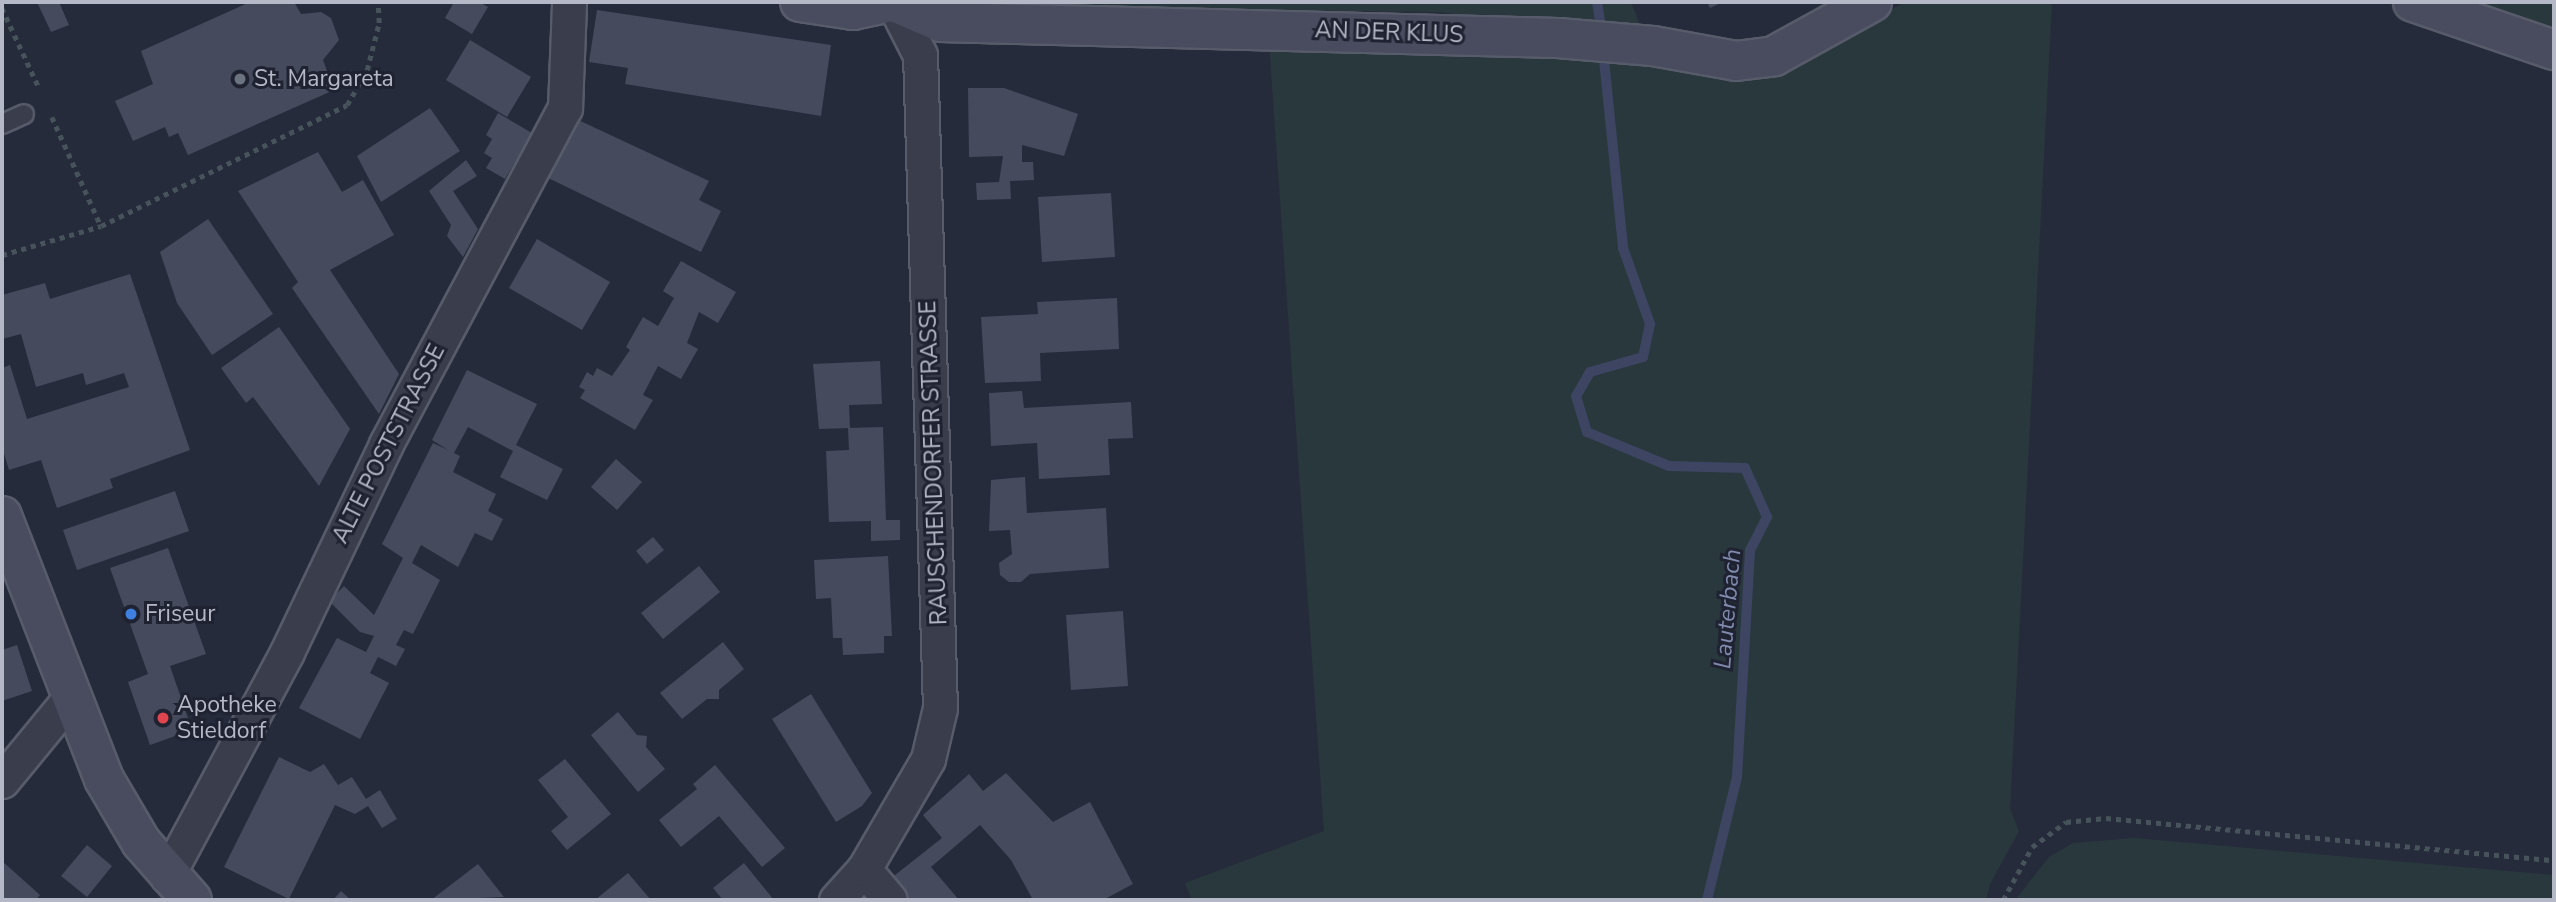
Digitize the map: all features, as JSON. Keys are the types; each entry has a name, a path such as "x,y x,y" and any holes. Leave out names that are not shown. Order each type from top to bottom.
{"street":[{"name":"ALTE POSTSTRASSE","path":"174,890 386,444 565,107 569,2"},
{"path":"800,2 853,10 893,2"},
{"name":"AN DER KLUS","path":"893,2 940,22 1558,38 1653,46 1736,61 1774,56 1872,2"},
{"name":"RAUSCHENDORFER STRASSE","path":"836,900 864,869 928,759 941,696 920,55 893,2"},
{"path":"2413,2 2554,50"},
{"path":"2,516 71,697 124,815 174,890"},
{"path":"2,780 71,697"},
{"path":"864,869 890,900"}],"lane":[{"path":"2,124 24,114"}],"path":[{"path":"2,255 101,226 347,105 367,70 379,23 378,2"},
{"path":"2,8 45,103"},
{"path":"51,115 101,226"},
{"path":"2003,900 2032,846 2066,822 2106,818 2554,860"}],"shaded area":[{"path":"956,2 1631,2 1641,28 1433,12 961,6"},
{"path":"1905,2 2052,2 2010,809 2019,831 1990,884 1986,900 1192,900 1185,883 1324,831 1269,42 1656,61 1730,80 1776,73"},
{"path":"2473,2 2554,2 2554,31"},
{"path":"2134,838 2554,875 2554,900 2015,900 2049,857 2073,843"}],"building":[{"path":"37,2 59,2 69,25 51,32"},
{"name":"St. Margareta","path":"250,2 294,2 301,14 321,12 331,18 339,40 323,60 334,90 188,155 178,133 169,137 165,127 133,141 115,101 153,84 141,51"},
{"path":"454,2 479,2 488,7 472,34 445,18"},
{"path":"1707,2 1723,2 1710,8"},
{"path":"597,10 831,45 821,116 625,84 628,68 589,62"},
{"path":"470,40 531,77 507,117 446,80"},
{"path":"968,88 1004,88 1078,114 1064,156 1022,145 1022,162 1033,162 1034,180 1010,181 1011,199 977,200 976,183 999,182 1003,156 969,157"},
{"path":"430,108 460,151 381,202 357,156"},
{"path":"498,113 532,133 505,179 486,168 492,158 484,153 492,139 486,135"},
{"path":"574,118 709,181 699,200 721,211 701,252 542,175"},
{"path":"318,152 342,192 363,180 394,235 330,270 399,374 379,414 292,288 298,282 238,191"},
{"path":"466,160 477,176 453,191 478,229 463,257 447,236 451,225 429,191"},
{"path":"1111,193 1115,257 1042,262 1038,197"},
{"path":"208,219 273,314 212,355 177,303 160,252"},
{"path":"537,239 610,282 582,330 509,288"},
{"path":"681,261 736,292 718,323 699,312 687,343 698,349 681,379 658,366 643,395 653,400 635,430 580,398 585,390 579,387 587,372 593,376 597,368 612,376 630,350 626,347 643,317 658,326 674,298 663,291"},
{"path":"130,274 190,450 110,479 113,488 57,508 41,460 9,470 2,447 2,368 10,365 27,419 129,387 124,373 86,385 83,373 36,387 21,334 2,339 2,295 45,283 50,299"},
{"path":"1117,298 1119,349 1040,353 1041,381 985,383 981,317 1038,314 1037,302"},
{"path":"279,327 350,429 319,486 253,397 246,403 221,368"},
{"path":"880,361 882,404 849,405 850,428 819,429 813,364"},
{"path":"467,370 537,404 516,445 563,469 547,500 500,477 513,451 468,427 454,453 460,456 453,472 496,494 488,511 503,519 492,541 475,533 458,567 421,545 412,563 440,580 413,634 404,630 396,645 405,649 396,666 378,657 370,673 389,683 360,739 299,708 337,638 366,652 374,636 360,632 329,601 344,586 374,615 403,558 382,544 433,443 448,450 432,440"},
{"path":"1022,391 1024,408 1131,402 1133,438 1108,439 1110,475 1039,479 1037,443 991,446 989,393"},
{"path":"883,427 886,520 900,520 900,540 871,541 871,521 829,522 826,451 849,450 848,428"},
{"path":"616,459 642,482 617,510 591,487"},
{"path":"1025,477 1027,513 1106,508 1109,568 1030,574 1021,582 1009,582 1000,575 999,563 1012,554 1010,530 989,531 991,480"},
{"path":"175,491 189,531 77,570 63,530"},
{"path":"653,537 664,550 647,564 636,551"},
{"path":"168,548 206,654 170,666 192,730 150,745 128,682 148,674 110,568"},
{"path":"888,556 892,636 884,636 884,653 843,655 842,638 833,638 831,598 816,599 814,560"},
{"path":"699,566 720,592 663,639 641,613"},
{"path":"1123,611 1128,686 1071,690 1066,615"},
{"path":"723,642 744,669 719,690 719,699 707,699 682,719 660,693"},
{"path":"17,645 32,691 2,701 2,650"},
{"path":"811,694 872,793 862,806 836,822 772,719"},
{"path":"618,712 637,735 647,736 646,747 665,769 638,792 591,735"},
{"path":"279,757 310,772 324,764 338,785 352,777 366,799 380,790 397,819 382,828 368,806 355,814 335,805 289,899 224,867"},
{"path":"565,759 611,814 567,850 551,831 568,817 538,780"},
{"path":"715,765 785,848 762,867 719,816 681,847 659,820 697,789 693,784"},
{"path":"1006,773 1053,822 1090,802 1133,884 1103,900 1033,900 1011,860 980,825 931,867 959,900 908,900 890,879 942,838 923,815 969,774 983,791"},
{"path":"87,845 112,866 87,897 61,876"},
{"path":"2,861 40,895 36,900 2,900"},
{"path":"744,863 774,900 723,900 713,888"},
{"path":"478,864 504,897 431,900"},
{"path":"628,873 651,900 595,900"},
{"path":"341,891 351,900 333,900"}],"waterway":[{"name":"Lauterbach","path":"1597,2 1602,34"},
{"name":"Lauterbach","path":"1603,50 1623,248 1650,324 1643,357 1590,372 1576,396 1587,432 1669,466 1745,468 1767,517 1750,551 1737,777 1707,900"}],"place":[{"name":"St. Margareta","path":"240,79"},
{"name":"Friseur","path":"131,614"},
{"name":"Apotheke Stieldorf","path":"163,718"}]}
